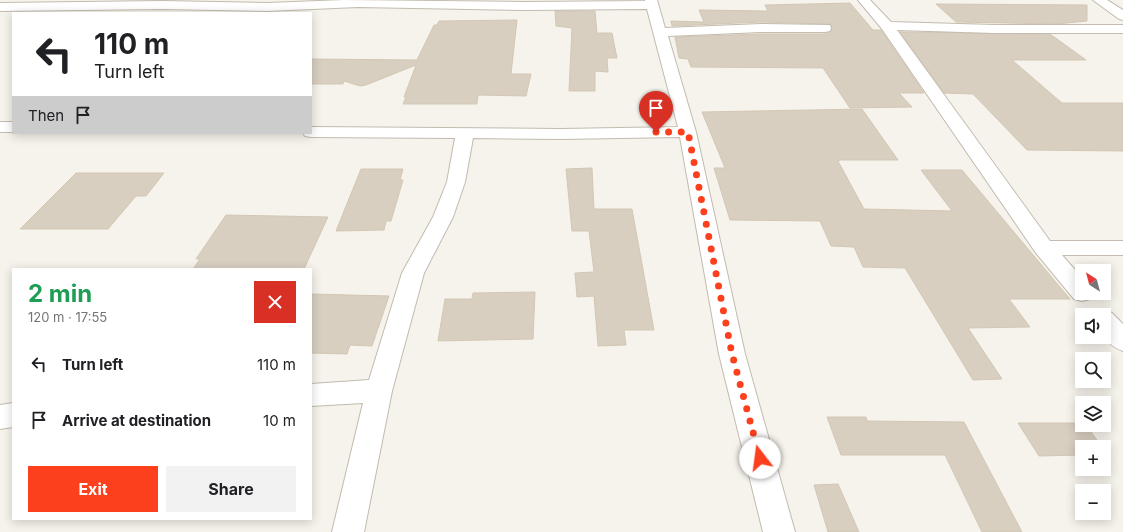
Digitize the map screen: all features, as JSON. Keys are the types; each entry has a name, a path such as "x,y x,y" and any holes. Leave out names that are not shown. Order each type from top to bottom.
{"street":[{"path":"864,0 886,26 1044,248 1075,285"},
{"path":"1099,0 1123,16"},
{"path":"0,7 165,3 267,7 426,2 524,6 652,2 688,132 732,354 779,532"},
{"path":"886,26 994,30 1021,28 1123,29"},
{"path":"661,32 694,32 761,28 825,28"},
{"path":"0,127 12,127"},
{"path":"312,132 561,134 688,132"},
{"path":"348,532 379,391 414,273 443,217 456,182 465,133"},
{"path":"1044,248 1123,248"},
{"path":"1088,300 1095,308"},
{"path":"1111,327 1123,341"},
{"path":"312,395 379,391"},
{"path":"0,417 12,415"}],"building":[{"path":"850,3 873,30 881,30 924,93 899,93 912,107 850,108 823,68 691,67 688,59 679,58 675,37 761,34 825,34 830,32 832,28 830,24 761,22 672,26 671,21 704,22 699,10 768,11 765,5"},
{"path":"936,4 1087,5 1087,21 1057,24 956,22"},
{"path":"555,11 595,11 597,33 612,33 617,58 607,58 608,72 595,71 595,91 569,91 572,28 556,26"},
{"path":"517,20 511,74 531,74 526,96 478,95 477,104 403,104 406,97 404,97 416,65 366,85 360,86 344,81 343,84 312,84 312,59 417,60 434,25 437,25 439,21"},
{"path":"900,32 1050,34 1086,60 1012,60 1062,103 1123,103 1123,151 1027,150 973,94 944,93"},
{"path":"862,109 898,160 838,161 864,209 952,211 921,170 962,170 1070,299 1009,299 1030,327 968,328 1002,379 973,380 905,268 863,267 854,247 831,246 820,221 730,220 714,168 725,168 702,112"},
{"path":"592,168 594,209 632,209 654,330 624,330 626,345 598,346 594,296 577,297 575,273 594,272 589,231 572,231 566,169"},
{"path":"361,169 403,169 400,180 403,180 391,221 386,221 384,230 336,231"},
{"path":"76,173 164,173 146,196 136,196 108,229 20,229"},
{"path":"226,215 328,217 304,268 194,268 200,259 196,259"},
{"path":"535,292 533,339 438,341 445,299 472,299 473,293"},
{"path":"312,294 389,296 372,346 350,345 347,354 312,353"},
{"path":"827,417 866,417 867,421 964,422 1022,532 982,532 945,455 841,455"},
{"path":"1018,423 1075,423 1075,432 1091,432 1097,440 1075,440 1075,455 1039,456"},
{"path":"838,484 859,532 828,532 814,485"}],"route":[{"path":"656,132 688,132 732,354 760,458"}]}
